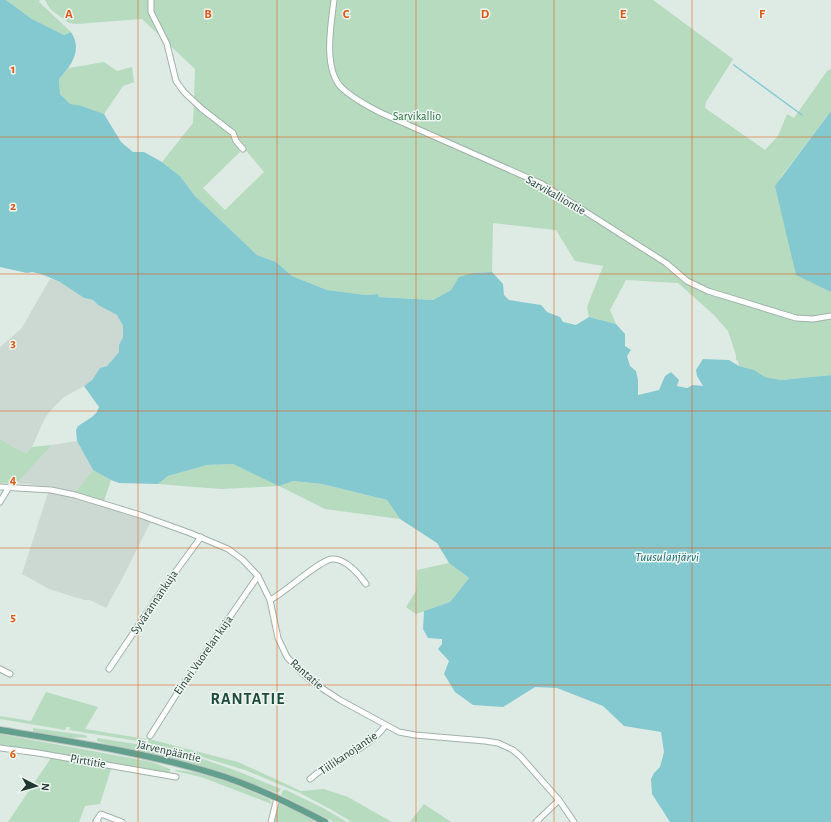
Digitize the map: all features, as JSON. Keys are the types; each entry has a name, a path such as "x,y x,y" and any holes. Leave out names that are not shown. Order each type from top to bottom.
{"main road":[{"name":"Järvenpääntie","path":"0,730 93,746 175,763 225,777 277,798 325,822"}],"street":[{"path":"151,0 151,12 167,44 178,86 233,133 236,141 243,149"},
{"name":"Sarvikalliontie","path":"334,0 329,54 330,66 340,86 360,102 379,112 542,184 666,262 687,281 708,291 796,318 814,319 831,316"},
{"name":"Rantatie","path":"0,487 51,490 75,495 140,515 201,537 228,549 243,560 258,576 270,600 278,638 287,656 296,667 314,683 385,726 399,732 415,735 477,739 498,743 513,750 559,800 574,822"},
{"path":"0,502 9,487"},
{"name":"Syvärannankuja","path":"108,668 201,537"},
{"path":"270,600 279,596 320,564 331,559 337,559 345,563 361,577 366,584"},
{"name":"Einari Vuorelan kuja","path":"150,736 176,695 258,576"},
{"path":"0,669 10,674"},
{"name":"Tiilikanojantie","path":"310,779 329,765 344,758 380,733 385,726"},
{"name":"Pirttitie","path":"0,748 38,753 176,777"},
{"path":"271,822 277,798"},
{"path":"536,822 559,800"},
{"path":"98,822 96,821 97,818 101,814 122,822"}],"shaded area":[{"path":"50,279 61,282 84,298 93,300 98,305 117,315 123,326 123,337 119,345 119,352 107,366 100,368 92,380 64,397 50,411 44,420 32,447 26,454 0,439 0,347 21,329"},
{"path":"77,441 93,470 74,494 152,519 106,608 90,600 84,600 49,589 22,574 50,487 17,483 52,445"}],"green space":[{"path":"6,0 40,0 39,2 71,32 64,35 32,19"},
{"name":"Sarvikallio","path":"45,0 653,0 733,59 706,102 705,108 765,150 778,136 787,114 794,118 827,71 831,69 831,111 781,177 777,192 821,287 831,292 831,375 781,380 765,377 754,370 739,366 728,331 714,315 678,283 626,280 610,310 616,324 589,317 587,307 603,266 575,261 556,230 493,223 492,272 473,273 457,281 451,290 433,300 379,297 378,294 366,295 327,290 292,276 276,262 257,255 195,196 180,176 162,162 193,123 194,103 232,134 240,152 203,188 225,210 264,172 244,148 234,132 194,100 195,69 142,19 76,24 69,23 50,9"},
{"path":"104,62 117,71 132,67 134,82 123,86 104,114 82,106 70,105 60,94 59,79 69,68"},
{"path":"0,439 26,454 32,447 52,445 17,483 0,483"},
{"path":"233,464 279,485 292,481 322,484 387,500 400,519 325,509 279,486 221,489 158,484 168,476 207,465"},
{"path":"93,470 111,480 103,504 74,494"},
{"path":"449,563 469,578 450,602 416,614 406,607 416,591 417,570"},
{"path":"46,692 98,707 85,729 146,739 144,742 69,730 70,727 67,727 65,730 0,719 0,716 31,721"},
{"path":"33,728 87,736 86,738 60,737 33,732"},
{"path":"0,734 152,762 170,769 170,772 166,773 0,746"},
{"path":"97,738 142,745 200,758 281,789 278,793 191,763 107,744 97,741"},
{"path":"149,739 238,762 301,791 324,789 348,797 392,822 352,822 300,793 245,770 189,753 148,743"},
{"path":"51,758 111,769 100,804 85,806 79,822 8,822"},
{"path":"175,771 188,771 224,781 269,799 272,804 201,777"},
{"path":"283,790 286,790 323,808 347,822 334,822 281,795"},
{"path":"279,804 294,810 316,822 274,822"},
{"path":"424,804 451,822 410,822"}],"water":[{"name":"Tuusulanjärvi","path":"0,0 6,0 32,19 64,35 71,32 76,45 76,51 68,69 59,79 60,94 70,104 82,106 104,114 121,142 133,152 144,152 162,162 180,176 195,196 257,255 276,262 292,276 327,290 366,295 378,294 379,297 433,300 451,290 459,277 473,273 492,272 503,284 504,295 509,300 541,305 547,312 560,317 563,322 576,325 589,317 616,324 625,334 625,346 631,350 627,356 630,366 636,371 638,380 638,395 659,390 665,376 671,372 679,380 677,386 687,388 693,385 703,386 697,376 696,370 703,359 729,360 739,366 754,370 765,377 781,380 831,375 831,822 670,822 652,794 651,779 660,767 664,752 661,732 624,726 603,706 557,688 535,687 503,707 473,705 455,692 444,674 449,661 438,649 442,644 442,639 428,638 423,629 424,611 450,602 469,578 449,563 437,543 400,519 387,500 322,484 293,481 279,486 233,464 207,465 168,476 158,484 119,483 93,470 77,441 76,430 78,426 92,417 97,412 99,407 84,386 92,380 100,368 107,366 119,352 119,345 123,337 123,326 117,315 98,305 93,300 84,298 60,282 41,274 32,272 27,273 0,267"},
{"path":"831,111 831,292 796,275 775,186"}],"waterway":[{"path":"734,65 802,115"}],"district":[{"name":"RANTATIE","path":"248,698"}]}
